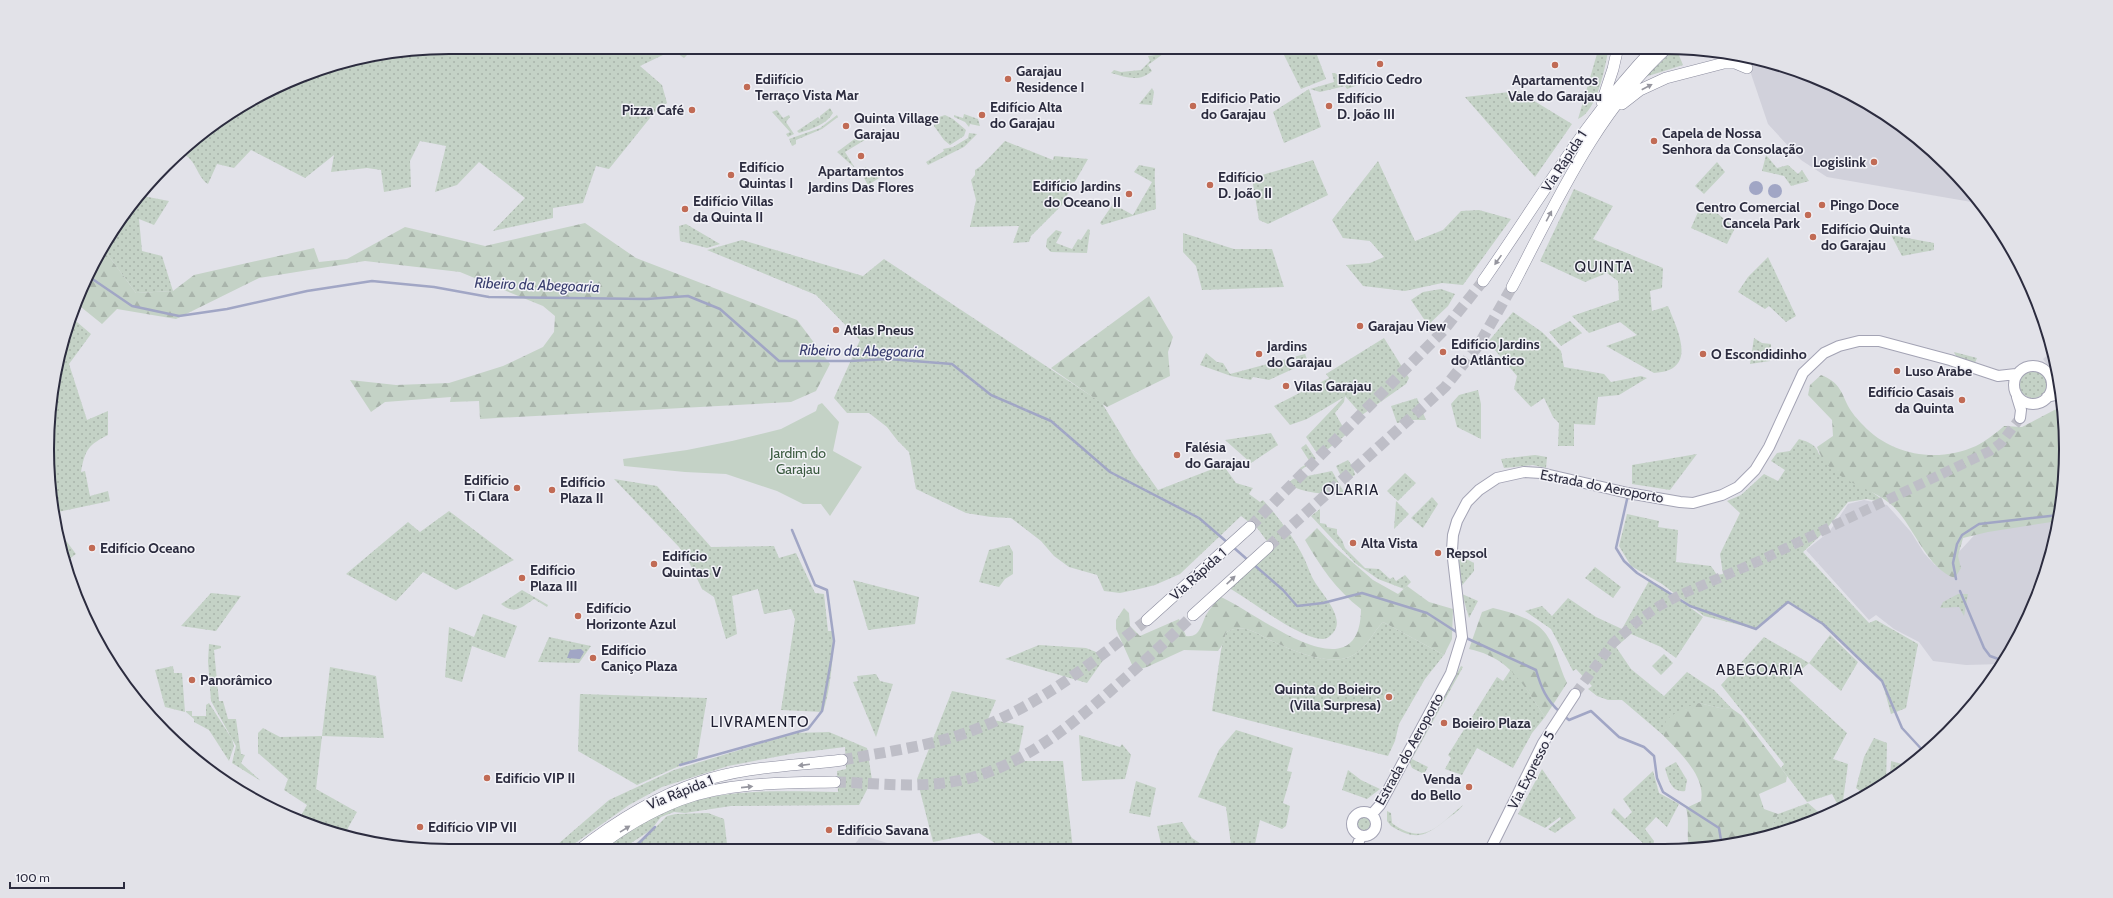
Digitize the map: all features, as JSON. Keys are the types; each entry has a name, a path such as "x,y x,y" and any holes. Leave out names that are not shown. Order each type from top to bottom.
{"highway":[{"path":"1599,110 1616,54"},
{"name":"Via Rápida 1","path":"1483,281 1513,239 1599,110 1649,54"},
{"name":"Via Rápida 1","path":"1512,287 1566,184 1597,131 1622,96 1661,54"},
{"path":"1597,131 1624,102 1640,90 1657,82 1724,63 1735,63 1747,68"},
{"name":"Via Rápida 1","path":"1147,620 1250,528"},
{"name":"Via Rápida 1","path":"1193,615 1268,547"},
{"name":"Via Rápida 1","path":"588,844 646,805 701,781 738,773 842,760"},
{"name":"Via Rápida 1","path":"604,844 650,814 681,800 705,793 740,787 835,782"}],"main road":[{"name":"Estrada do Aeroporto","path":"1372,814 1380,805 1451,673 1462,637 1452,550 1453,535 1457,521 1467,502 1479,490 1497,478 1524,472 1541,473 1628,493 1680,502 1693,503 1722,495 1738,487 1754,470 1769,447 1803,373 1824,353 1839,346 1859,341 1879,341 1950,360 1998,376 2016,374"},
{"path":"2052,378 2044,369 2035,366 2024,367 2016,374 2016,393 2021,410 2020,418 2035,404 2047,397 2056,395"},
{"name":"Estrada do Aeroporto","path":"1998,376 2016,393"},
{"path":"2047,397 2054,384"},
{"path":"2016,393 2026,403 2035,404"},
{"name":"Via Expresso 5","path":"1493,844 1543,743 1575,694"},
{"path":"1364,811 1372,814 1376,820 1375,831 1369,835 1361,836 1354,831 1352,821 1354,817 1364,811"},
{"path":"1358,844 1361,836"}],"shaded area":[{"path":"1749,64 1766,67 1791,75 1815,84 1862,107 1904,136 1924,152 1943,170 1971,202 1827,177 1801,160 1768,124 1748,65"},
{"path":"2048,355 2050,365 2048,366 2043,359"},
{"path":"1864,500 1887,505 1911,532 1924,553 1935,565 1944,568 1981,528 2051,519 2052,520 2046,551 2029,600 2018,624 1994,664 1966,665 1933,661 1919,642 1894,629 1876,615 1869,620 1806,550 1829,532 1848,504"},
{"path":"862,835 890,844 855,844"}],"green space":[{"path":"665,54 640,66 662,85 667,103 661,108 658,108 609,169 596,166 583,203 553,208 553,218 493,231 525,198 479,162 457,185 435,192 446,146 420,141 410,161 411,187 384,192 381,170 367,168 331,172 334,155 305,178 251,150 234,168 217,164 208,184 200,176 192,161 185,156 209,136 251,107 298,84 347,67 397,57 423,55"},
{"path":"678,54 691,54 687,55 684,58"},
{"path":"1163,54 1148,65 1152,71 1142,77 1132,78 1111,73 1114,70 1121,72 1141,70 1150,61 1148,56"},
{"path":"1284,54 1317,54 1326,79 1301,89"},
{"path":"1597,54 1608,54 1596,98 1585,114 1578,119"},
{"path":"1669,54 1679,55 1683,65 1645,77"},
{"path":"1332,73 1335,73 1358,85 1347,89 1345,86 1320,92 1310,89 1334,82"},
{"path":"1152,88 1154,92 1152,105 1139,104"},
{"path":"1309,89 1321,127 1284,143 1273,112"},
{"path":"1518,91 1572,124 1535,177 1465,97"},
{"path":"830,108 833,113 822,124 799,133 797,131 818,117 820,119 820,116"},
{"path":"777,110 783,118 789,115 790,117 786,122 794,134 788,137 786,134 790,132 772,112"},
{"path":"964,114 978,119 980,126 970,124 969,127 965,122 954,117 954,115 963,118"},
{"path":"837,115 838,117 822,129 796,140 796,144 792,146 789,139 820,128"},
{"path":"945,115 953,119 966,130 964,136 950,145 944,140 934,126 936,118"},
{"path":"864,132 868,138 845,152 855,168 837,152"},
{"path":"969,133 977,134 964,147 928,165 926,162 944,151 943,149 953,147 968,138"},
{"path":"1005,141 1053,160 1054,156 1088,159 1061,206 1031,236 1029,242 1013,243 1019,226 970,227 976,200 971,180 975,175 975,170 981,166"},
{"path":"1766,155 1777,168 1788,165 1798,174 1802,170 1809,181 1791,186 1784,176 1762,171"},
{"path":"1313,160 1328,195 1268,224 1259,220 1252,178"},
{"path":"1378,161 1415,241 1443,230 1461,211 1479,210 1511,219 1463,285 1442,283 1405,291 1363,286 1346,265 1370,263 1384,257 1370,241 1343,238 1332,220"},
{"path":"1717,162 1725,172 1704,194 1695,186"},
{"path":"1139,165 1155,168 1156,209 1102,225 1100,223 1113,204 1133,215 1152,182 1134,172"},
{"path":"866,167 872,177 877,174 875,170 879,167 884,175 868,185 860,171"},
{"path":"1574,189 1613,206 1593,239 1663,268 1662,288 1650,291 1652,311 1668,306 1678,332 1682,350 1676,365 1669,370 1654,373 1606,346 1637,335 1620,322 1589,333 1572,316 1619,300 1618,281 1607,273 1585,282 1540,261"},
{"path":"146,197 169,201 154,225 139,219 142,251 162,256 173,291 136,293 106,253"},
{"path":"1706,204 1735,228 1727,244 1691,228 1698,212"},
{"path":"585,223 636,258 797,320 830,364 816,391 791,402 480,419 479,401 450,402 451,397 385,402 371,412 350,380 396,385 449,383 503,366 543,347 554,332 555,316 543,306 460,272 365,261 259,278 176,319 117,309 102,324 81,307 106,253 136,293 173,291 194,275 314,248 319,262 347,259 405,227 485,246"},
{"path":"686,224 720,244 707,248 680,241 679,226"},
{"path":"1088,229 1090,230 1087,253 1051,252 1046,247 1047,239 1056,230 1062,232 1056,243 1072,249 1078,239 1081,240"},
{"path":"1183,233 1234,249 1272,249 1284,287 1202,290 1196,266 1183,252"},
{"path":"1891,235 1934,243 1934,250 1902,256"},
{"path":"742,240 863,276 884,259 1102,403 1134,456 1158,490 1223,465 1236,483 1253,488 1249,494 1260,502 1263,500 1280,520 1300,550 1315,583 1334,612 1337,620 1333,633 1327,638 1323,639 1301,632 1288,626 1229,588 1272,548 1258,529 1241,516 1180,574 1155,585 1120,593 1104,591 1097,575 1069,567 1054,556 1041,541 1011,518 991,517 966,513 916,489 909,452 887,427 869,413 847,413 834,398 860,340 816,295 707,250"},
{"path":"1768,257 1796,316 1786,322 1769,306 1765,309 1738,292 1748,277"},
{"path":"1441,289 1455,294 1448,306 1428,325 1411,300 1423,292"},
{"path":"1149,296 1173,337 1168,352 1170,376 1107,407 1051,368"},
{"path":"1513,312 1542,332 1561,351 1564,367 1604,374 1611,382 1641,376 1647,378 1619,395 1598,397 1595,425 1574,424 1574,446 1558,446 1559,423 1553,417 1544,398 1531,407 1514,389 1517,376 1488,342"},
{"path":"75,321 91,334 69,364 87,420 108,411 108,435 88,449 84,458 81,472 85,471 90,496 108,491 110,501 59,512 57,501 54,449 57,397 67,347"},
{"path":"1570,321 1582,333 1561,346 1549,332"},
{"path":"1384,338 1409,378 1406,384 1362,415 1345,396 1344,402 1335,413 1347,434 1319,456 1306,437 1344,397 1307,419 1290,425 1274,406 1329,378 1326,374"},
{"path":"1754,338 1762,343 1771,344 1770,361 1750,364"},
{"path":"1954,352 1977,358 1975,363 1957,358"},
{"path":"1206,353 1217,362 1223,363 1230,374 1305,354 1308,362 1269,380 1253,377 1251,380 1231,376 1200,365"},
{"path":"2033,370 2043,374 2047,384 2043,394 2033,398 2023,394 2019,384 2023,374"},
{"path":"1821,375 1832,381 1841,391 1853,413 1875,436 1901,450 1916,454 1946,454 1961,451 1980,444 2004,426 2022,427 2057,409 2059,449 2058,475 2056,501 2052,522 1988,532 1963,538 1958,556 1961,568 1955,578 1945,573 1929,557 1894,507 1874,493 1840,476 1823,459 1817,447 1833,436 1832,420 1808,395 1810,385"},
{"path":"1478,390 1481,404 1481,439 1457,427 1451,404 1459,395"},
{"path":"1417,398 1426,420 1413,420 1397,423 1391,406"},
{"name":"Jardim do Garajau","path":"822,403 839,422 833,451 862,467 830,516 821,504 803,504 777,491 726,474 685,472 624,466 623,459 687,450 781,429 816,411 818,405"},
{"path":"1271,433 1278,445 1251,463 1225,440"},
{"path":"1799,439 1812,444 1819,454 1883,500 1881,502 1867,499 1848,502 1823,533 1803,552 1869,623 1876,620 1918,644 1906,708 1891,714 1882,681 1823,624 1788,602 1756,629 1704,616 1662,584 1631,566 1619,546 1627,514 1659,521 1658,527 1678,530 1676,562 1711,566 1717,575 1723,574 1720,554 1740,513 1727,501 1741,495 1764,474 1778,481 1785,470 1771,461 1777,453 1790,451"},
{"path":"1306,444 1316,459 1301,470 1300,468 1310,462 1301,448"},
{"path":"1697,454 1670,490 1632,484 1632,465"},
{"path":"1535,455 1547,457 1546,468 1533,465 1504,468 1501,459"},
{"path":"1348,460 1353,467 1355,475 1348,479 1346,474 1341,476 1336,466"},
{"path":"1332,471 1345,494 1308,492 1287,484 1293,479"},
{"path":"1405,473 1416,483 1398,501 1387,491"},
{"path":"614,479 657,486 711,547 774,546 779,558 796,553 815,593 824,594 828,631 832,631 833,649 831,672 826,704 823,712 781,710 795,619 791,609 764,614 758,589 732,596 737,634 726,639 714,597 702,589 690,564 679,547"},
{"path":"1432,497 1438,504 1423,528 1411,518"},
{"path":"1396,501 1409,514 1394,529"},
{"path":"1320,509 1320,523 1326,524 1327,527 1337,529 1337,534 1342,540 1345,548 1365,568 1379,569 1390,579 1393,577 1396,581 1405,575 1411,582 1404,589 1378,579 1355,563 1311,516"},
{"path":"449,511 514,560 456,590 423,572 396,601 346,574 408,522 420,532"},
{"path":"1317,528 1335,547 1373,580 1398,594 1407,586 1429,602 1453,609 1452,639 1444,655 1383,622 1360,651 1346,658 1335,660 1300,653 1253,631 1238,629 1226,632 1223,644 1218,651 1184,650 1147,667 1137,670 1133,667 1116,629 1116,620 1124,608 1129,613 1130,626 1140,636 1179,619 1186,636 1191,636 1197,633 1208,612 1221,597 1280,631 1303,642 1325,648 1343,647 1356,635 1361,609 1336,586 1305,540"},
{"path":"65,539 76,554 70,559"},
{"path":"1009,545 1013,552 1013,574 1005,579 999,587 979,582 989,550"},
{"path":"1453,552 1474,563 1474,571 1459,589"},
{"path":"1595,567 1621,587 1613,598 1585,578"},
{"path":"853,580 919,597 915,624 868,630"},
{"path":"1649,581 1662,587 1703,617 1676,658 1661,647 1631,634 1616,647 1631,669 1664,696 1687,672 1714,690 1736,713 1731,708 1724,709 1699,703 1663,735 1622,700 1608,700 1597,696 1588,689 1592,686 1576,669 1573,671 1551,629 1525,611 1542,606 1552,616 1568,598 1596,617 1622,629"},
{"path":"522,590 548,605 547,607 534,599 518,609 510,609 501,604"},
{"path":"211,593 241,596 216,631 181,626"},
{"path":"1462,594 1478,601 1469,618"},
{"path":"1958,594 1968,594 1964,616 1959,607 1940,608 1943,602"},
{"path":"1493,608 1515,614 1536,624 1546,634 1552,645 1567,683 1545,717 1522,684 1506,666 1483,653 1469,649 1482,612"},
{"path":"483,614 517,626 505,658 472,646 462,682 445,677 449,627 474,637"},
{"path":"1383,622 1444,655 1425,679 1399,724 1395,741 1388,756 1212,711 1221,650 1226,632 1238,629 1248,630 1258,633 1300,653 1335,660 1346,658 1360,651"},
{"path":"1830,635 1858,662 1841,691 1809,663"},
{"path":"549,637 591,646 579,663 538,662"},
{"path":"1764,637 1809,663 1789,680 1847,733 1833,759 1848,764 1843,801 1837,804 1832,794 1807,802 1781,768 1784,764 1721,685"},
{"path":"209,644 221,646 221,648 214,650 219,701 223,701 228,719 236,719 241,754 245,755 241,763 261,781 232,763 236,746 211,701 208,661"},
{"path":"1039,645 1086,648 1106,656 1087,683 1005,659"},
{"path":"1664,654 1673,663 1661,675 1652,666"},
{"path":"173,666 174,673 182,673 185,712 165,707 155,670"},
{"path":"1461,666 1463,667 1412,759 1428,767 1424,774 1412,768 1409,761"},
{"path":"330,667 376,676 384,738 322,736"},
{"path":"1511,669 1516,673 1545,717 1532,733 1513,768 1477,748 1462,775 1445,769 1451,758 1448,755 1497,677 1503,681"},
{"path":"876,674 880,681 893,684 876,737 853,682 858,681 857,676"},
{"path":"952,691 996,700 988,719 1024,726 1017,761 1063,761 1072,844 996,844 979,833 933,842 917,779"},
{"path":"580,694 707,698 697,758 637,785 578,751"},
{"path":"209,703 232,739 234,746 229,761 209,730 194,722 194,719 186,712 192,711 192,716 206,716 206,705"},
{"path":"1699,703 1724,709 1731,708 1741,715 1787,776 1786,782 1759,794 1764,809 1778,814 1772,829 1716,841 1689,843 1688,818 1686,808 1701,801 1699,783 1690,765 1663,735 1666,720 1681,709"},
{"path":"263,728 280,737 322,736 316,789 357,812 346,831 301,815 307,805 284,790 288,779 258,753 258,733"},
{"path":"1236,730 1293,748 1287,771 1292,772 1283,803 1290,806 1286,826 1282,829 1260,820 1255,844 1231,844 1226,807 1198,797 1219,750"},
{"path":"829,732 867,748 872,780 859,805 731,806 685,813 674,812 661,817 651,830 630,844 609,844 661,813 704,799 748,792 838,792 837,771 846,769 845,747 796,753 728,766 662,787 629,805 574,844 558,844 609,800 674,770 795,733"},
{"path":"1079,735 1120,747 1122,744 1131,755 1125,779 1082,781"},
{"path":"1874,738 1887,743 1886,775 1861,792 1856,788 1864,757"},
{"path":"1891,761 1901,764 1890,772"},
{"path":"1676,762 1687,780 1685,791 1676,790 1667,776 1665,768"},
{"path":"1542,769 1576,818 1555,833 1548,829 1561,819 1560,817 1545,828 1518,814"},
{"path":"1348,770 1361,780 1380,789 1367,799 1342,790"},
{"path":"1653,771 1659,793 1679,804 1667,827 1656,817 1645,829 1654,841 1654,844 1644,844 1611,813 1614,808 1625,819 1632,812 1623,799"},
{"path":"1136,781 1156,788 1150,817 1129,813"},
{"path":"1808,803 1819,812 1774,828 1772,827 1778,814"},
{"path":"1463,805 1458,811 1441,824"},
{"path":"1387,811 1391,813 1392,823 1403,830 1413,833 1430,831 1420,835 1414,835 1400,831 1391,826 1387,821"},
{"path":"708,813 724,819 727,844 635,844 651,832 667,816 676,814"},
{"path":"1362,816 1368,816 1373,821 1371,830 1368,832 1362,832 1357,827 1357,821"},
{"path":"1182,822 1192,838 1201,844 1161,844 1157,826"}],"water":[{"path":"1756,181 1761,183 1763,188 1761,193 1756,195 1751,193 1749,188 1751,183"},
{"path":"1775,184 1780,186 1782,191 1780,196 1775,198 1770,196 1768,191 1770,186"},
{"path":"581,649 584,652 580,659 567,658 570,650"}],"waterway":[{"name":"Ribeiro da Abegoaria","path":"93,279 132,306 179,316 227,309 307,291 372,281 434,287 489,297 647,299 688,296 720,309 779,361 850,361 888,359 952,364 991,395 1051,421 1110,472 1199,518 1228,543"},
{"path":"1628,495 1616,548 1624,561 1637,573 1690,606 1756,629 1788,602 1823,624 1882,681 1902,728 1921,748"},
{"path":"1956,579 1953,563 1957,544 1962,535 1979,524 2053,516"},
{"path":"680,765 808,729 822,711 834,641 827,590 815,585 792,530"},
{"path":"1233,547 1249,561"},
{"path":"1253,564 1283,590 1297,606 1323,603 1362,593 1427,613 1458,633"},
{"path":"1960,591 1984,648 1990,656 1998,659"},
{"path":"1464,637 1536,670 1545,693 1551,703 1560,712"},
{"path":"1563,715 1569,720 1591,711 1619,737 1644,747 1654,756 1657,778 1663,792 1719,828 1721,840"},
{"path":"638,844 655,827"}],"tunnel":[{"path":"1250,527 1443,331 1483,281"},
{"path":"1268,547 1445,387 1478,346 1512,287"},
{"path":"1575,694 1613,643 1639,620 1659,606 1682,594 1761,560 1990,451 2001,443 2020,418"},
{"path":"835,782 898,785 946,783 983,774 1003,766 1040,746 1075,721 1141,664 1193,615"},
{"path":"842,760 939,741 981,727 1007,716 1055,688 1147,620"}],"place":[{"name":"Edifício Cedro","path":"1380,64"},
{"name":"Apartamentos Vale do Garajau","path":"1555,65"},
{"name":"Garajau Residence I","path":"1008,79"},
{"name":"Ediifício Terraço Vista Mar","path":"747,87"},
{"name":"Edificio Patio do Garajau","path":"1193,106"},
{"name":"Edifício D. João III","path":"1329,106"},
{"name":"Pizza Café","path":"692,110"},
{"name":"Edifício Alta do Garajau","path":"982,115"},
{"name":"Quinta Village Garajau","path":"846,126"},
{"name":"Capela de Nossa Senhora da Consolação","path":"1654,141"},
{"name":"Apartamentos Jardins Das Flores","path":"861,156"},
{"name":"Logislink","path":"1874,162"},
{"name":"Edifício Quintas I","path":"731,175"},
{"name":"Edifício D. João II","path":"1210,185"},
{"name":"Edifício Jardins do Oceano II","path":"1129,194"},
{"name":"Pingo Doce","path":"1822,205"},
{"name":"Edifício Villas da Quinta II","path":"685,209"},
{"name":"Centro Comercial Cancela Park","path":"1808,215"},
{"name":"Edifício Quinta do Garajau","path":"1813,237"},
{"name":"Garajau View","path":"1360,326"},
{"name":"Atlas Pneus","path":"836,330"},
{"name":"Edifício Jardins do Atlântico","path":"1443,352"},
{"name":"Jardins do Garajau","path":"1259,354"},
{"name":"O Escondidinho","path":"1703,354"},
{"name":"Luso Arabe","path":"1897,371"},
{"name":"Vilas Garajau","path":"1286,386"},
{"name":"Edifício Casais da Quinta","path":"1962,400"},
{"name":"Falésia do Garajau","path":"1177,455"},
{"name":"Edifício Ti Clara","path":"517,488"},
{"name":"Edifício Plaza II","path":"552,490"},
{"name":"Alta Vista","path":"1353,543"},
{"name":"Edifício Oceano","path":"92,548"},
{"name":"Repsol","path":"1438,553"},
{"name":"Edifício Quintas V","path":"654,564"},
{"name":"Edifício Plaza III","path":"522,578"},
{"name":"Edifício Horizonte Azul","path":"578,616"},
{"name":"Edifício Caniço Plaza","path":"593,658"},
{"name":"Panorâmico","path":"192,680"},
{"name":"Quinta do Boieiro (Villa Surpresa)","path":"1389,697"},
{"name":"Boieiro Plaza","path":"1444,723"},
{"name":"Edifício VIP II","path":"487,778"},
{"name":"Venda do Bello","path":"1469,787"},
{"name":"Edifício VIP VII","path":"420,827"},
{"name":"Edifício Savana","path":"829,830"}],"district":[{"name":"QUINTA","path":"1604,267"},
{"name":"OLARIA","path":"1351,490"},
{"name":"ABEGOARIA","path":"1760,670"},
{"name":"LIVRAMENTO","path":"760,722"}]}
